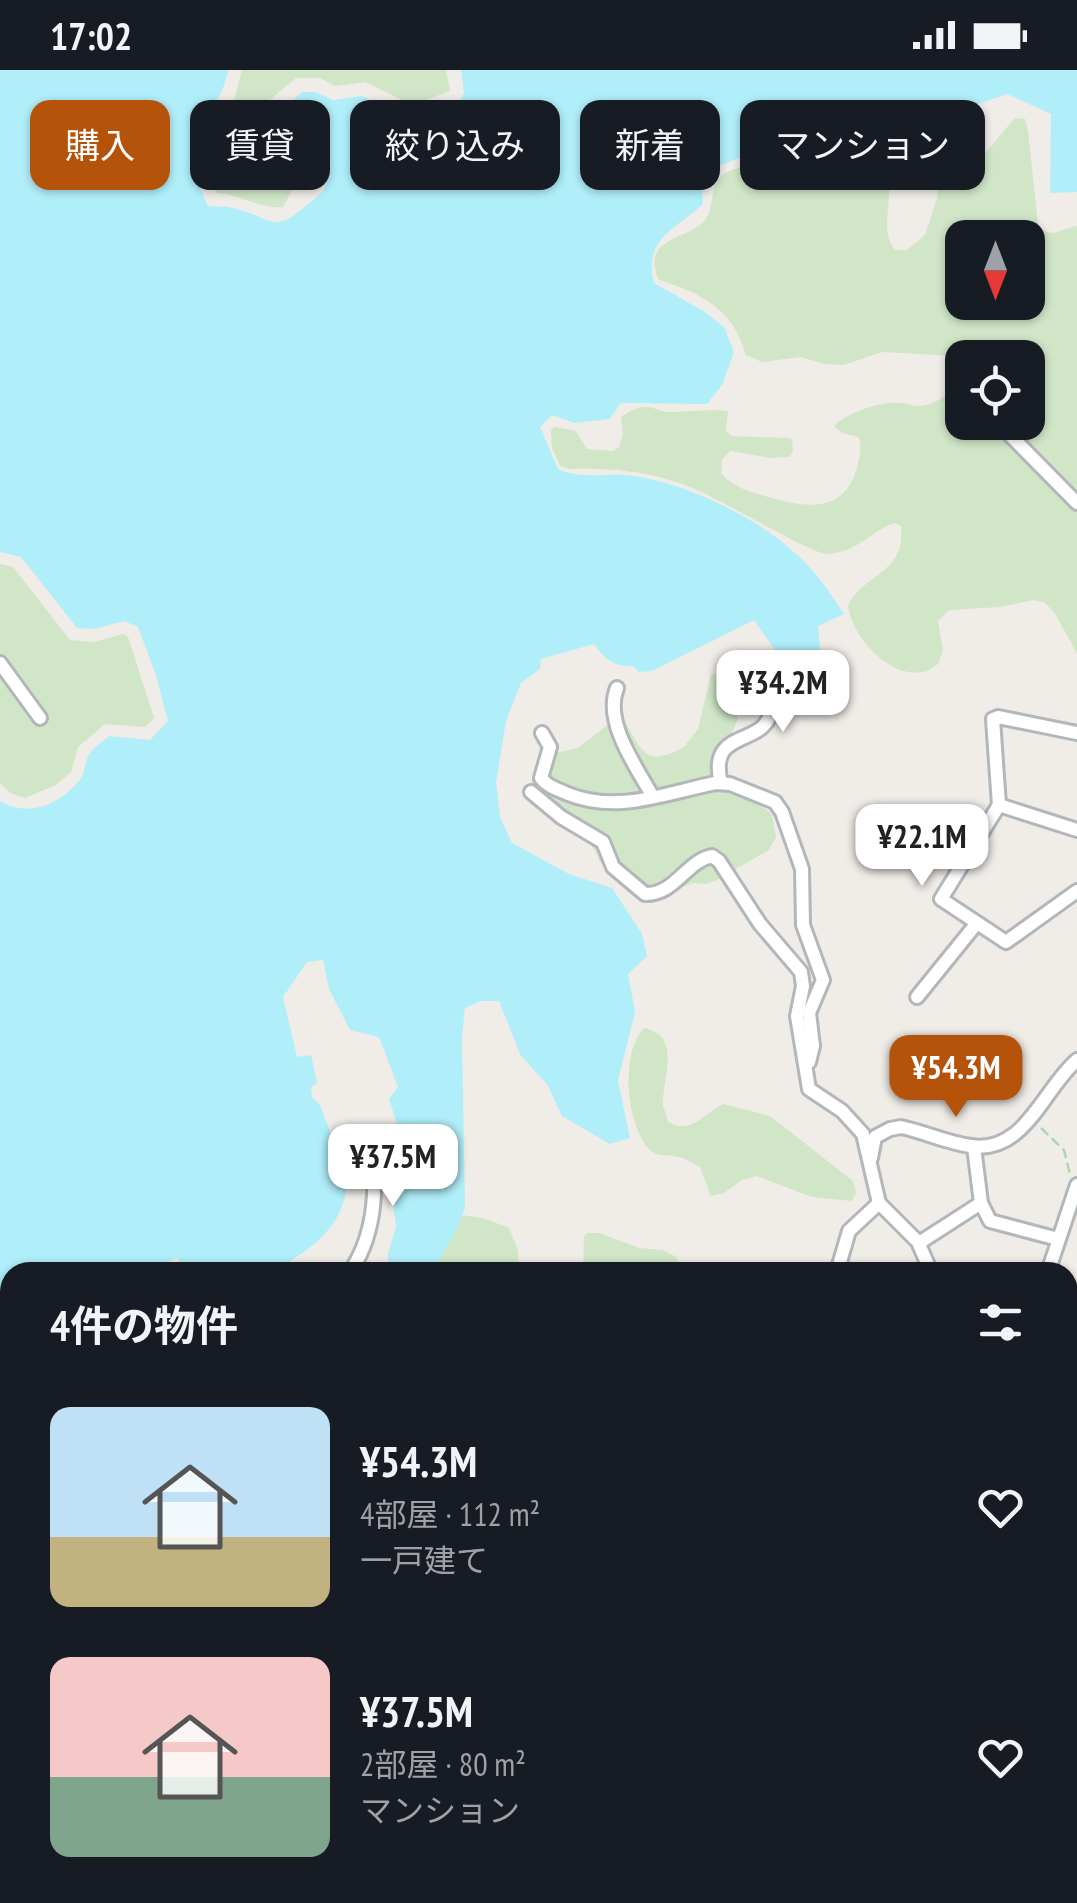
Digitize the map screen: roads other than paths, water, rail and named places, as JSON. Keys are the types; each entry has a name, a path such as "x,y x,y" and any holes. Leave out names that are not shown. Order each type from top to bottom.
{"street":[{"path":"1014,440 1077,503"},
{"path":"0,663 40,718"},
{"path":"721,783 718,771 725,746 749,737 770,715 772,708 763,677"},
{"path":"617,688 612,700 617,724 653,797"},
{"path":"1077,734 993,719 999,805 940,899 1006,942 1077,891"},
{"path":"542,732 550,742 540,778 547,785 596,803 628,804 721,783 745,788 775,802 802,869 803,925 822,980 809,1013 813,1046 806,1068"},
{"path":"531,792 561,817 603,842 613,867 645,894 652,895 670,886 706,856 718,860 760,924 801,972 797,1016 809,1089 842,1110 862,1134 879,1202 919,1243 927,1262"},
{"path":"999,805 1077,830"},
{"path":"916,996 977,923"},
{"path":"870,1165 875,1137 890,1129 924,1131 974,1147 1002,1143 1017,1134 1077,1060"},
{"path":"355,1262 366,1240 372,1212 375,1163 367,1136"},
{"path":"974,1147 981,1202 990,1220 1058,1239"},
{"path":"1051,1262 1074,1181"},
{"path":"840,1262 849,1231 879,1202"},
{"path":"919,1243 981,1202"}],"water":[{"path":"0,70 228,70 217,100 190,100 190,190 202,190 208,206 233,208 281,222 323,190 330,190 330,100 293,100 302,92 316,92 333,100 362,96 371,100 350,100 350,190 560,190 560,100 461,100 464,93 461,70 1077,70 1077,192 1050,193 1051,114 1007,94 985,102 740,100 740,157 720,166 720,100 580,100 580,190 702,190 703,204 657,245 653,255 654,283 724,327 734,352 722,385 707,404 621,403 609,419 574,423 552,415 540,427 558,469 658,481 731,510 795,553 844,614 818,626 820,651 788,669 754,620 652,671 639,672 633,666 615,663 594,644 541,659 540,669 521,683 506,721 496,782 500,817 512,843 569,874 612,888 642,934 647,956 628,974 635,1012 618,1081 630,1138 610,1144 562,1116 547,1084 521,1056 499,1001 481,1001 465,1008 465,1207 438,1262 388,1262 396,1226 390,1183 398,1127 389,1099 398,1087 379,1037 350,1030 329,989 323,960 307,962 283,997 297,1057 311,1055 317,1083 311,1087 312,1097 320,1105 331,1134 347,1137 348,1175 342,1206 312,1246 288,1262 180,1262 177,1258 167,1262 0,1262 0,801 21,808 52,802 79,781 89,755 109,736 150,740 168,721 138,627 124,621 94,629 77,628 21,557 0,552"}]}
